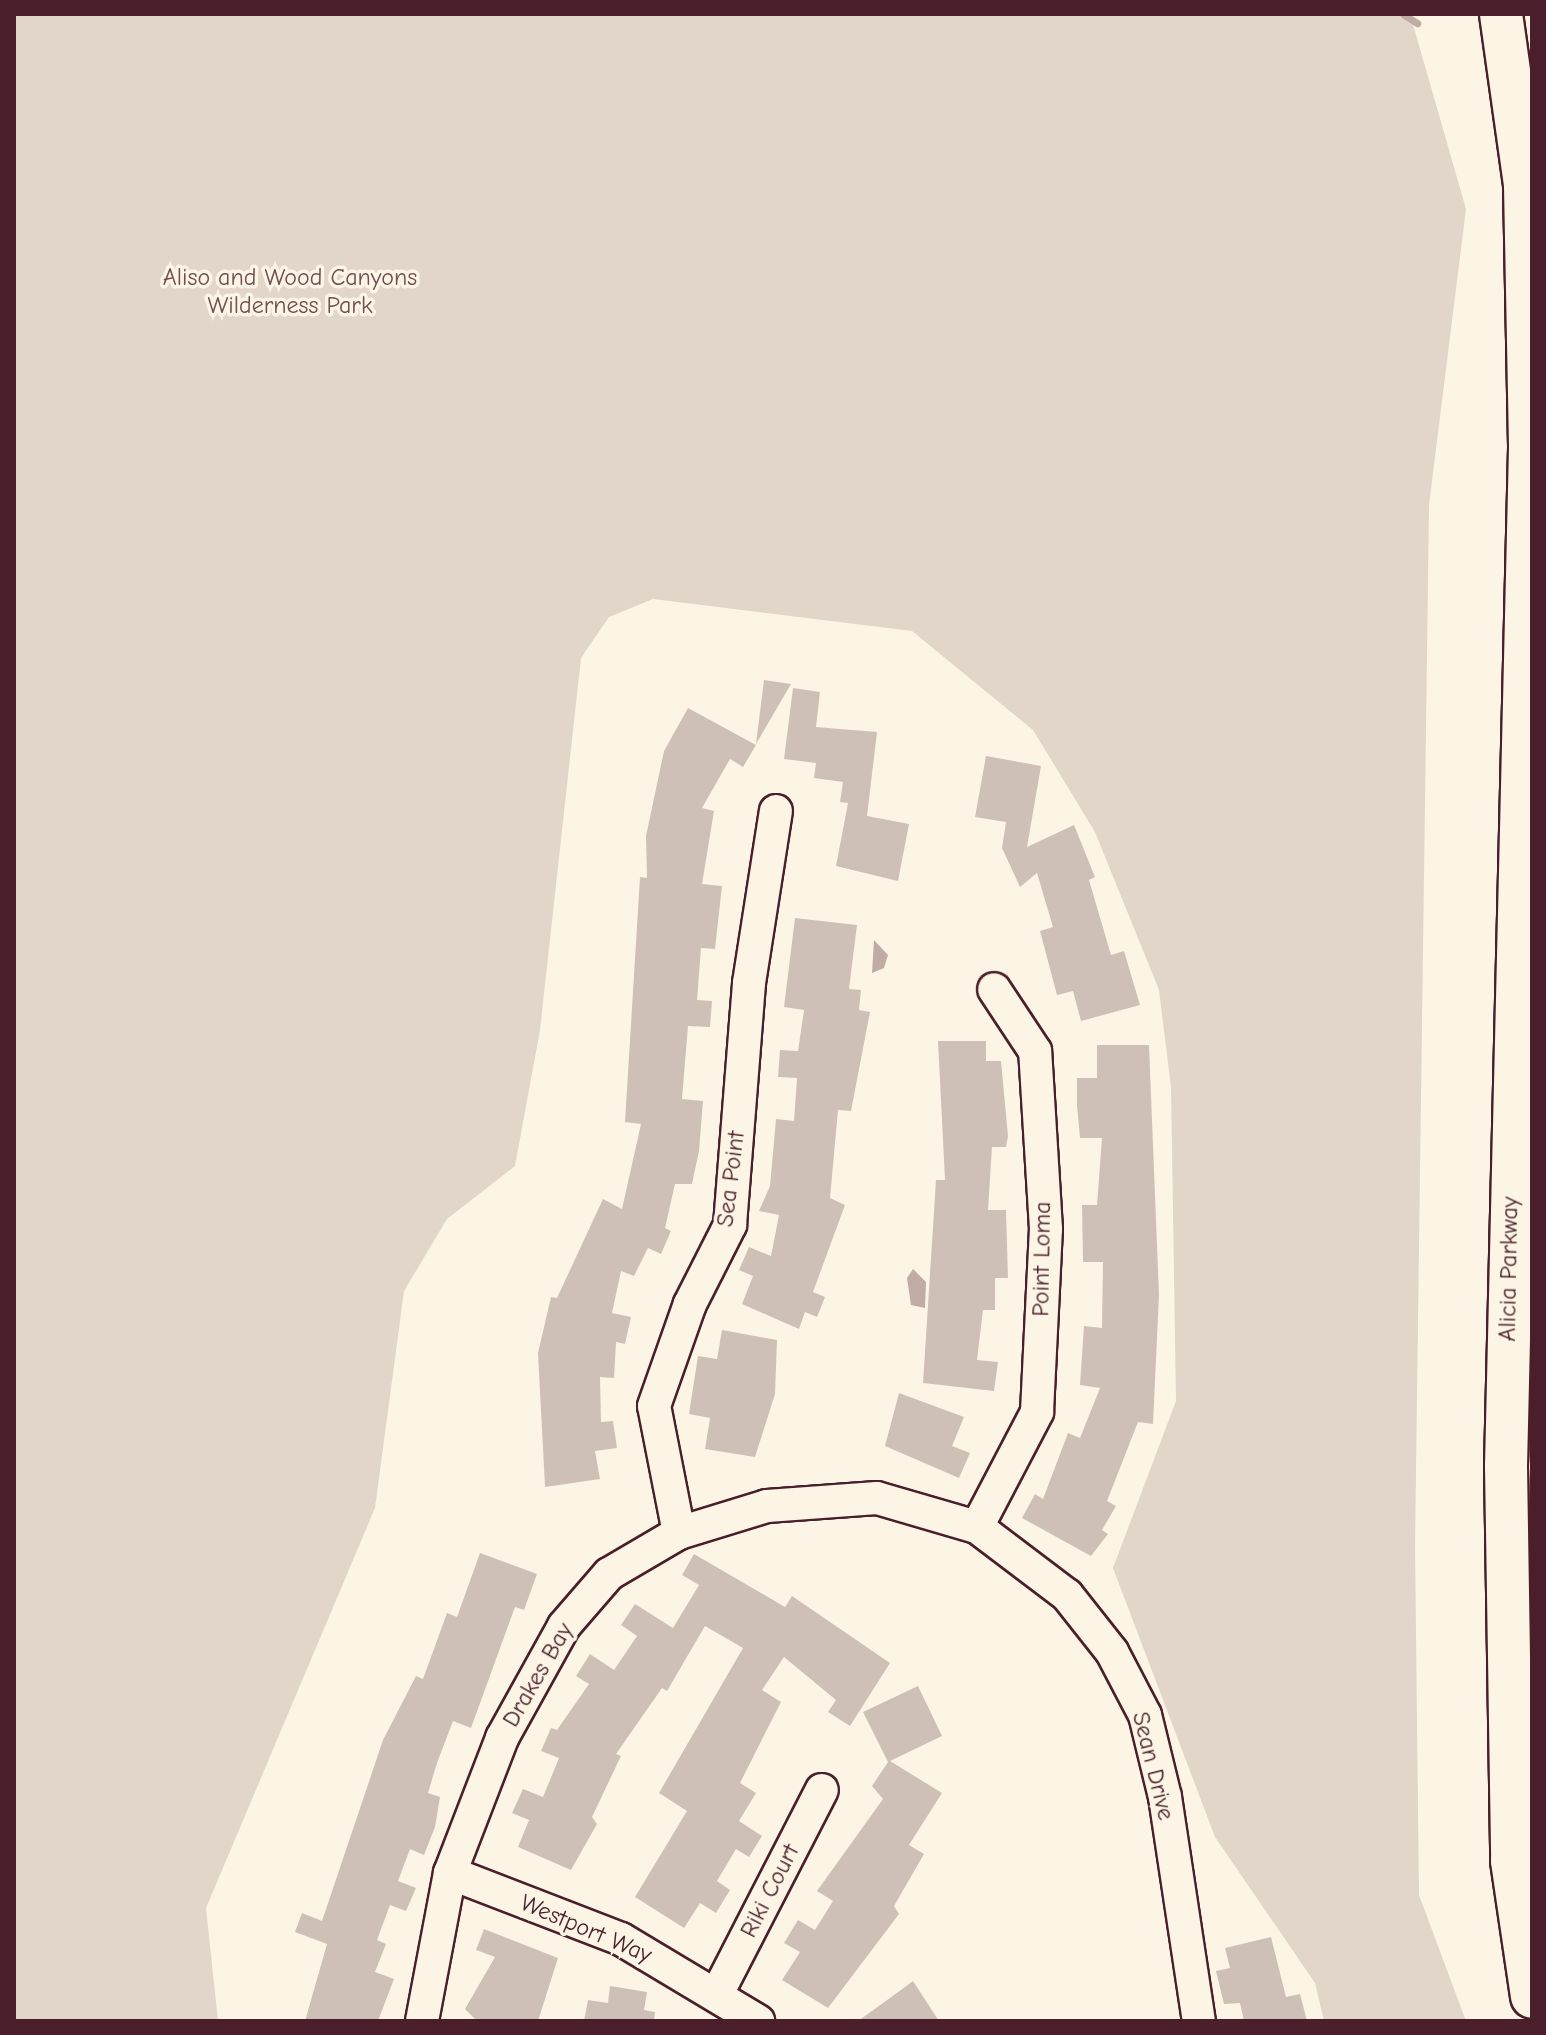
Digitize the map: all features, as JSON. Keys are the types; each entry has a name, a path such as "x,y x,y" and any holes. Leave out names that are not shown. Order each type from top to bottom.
{"main road":[{"name":"Alicia Parkway","path":"1501,14 1525,185 1530,448 1512,1861 1532,1997"}],"street":[{"name":"Sea Point","path":"679,1533 654,1406 690,1304 730,1225 749,983 776,811"},
{"name":"Point Loma","path":"977,1527 1037,1412 1046,1229 1035,1051 994,989"},
{"name":"Drakes Bay","path":"422,2021 450,1873 502,1738 564,1626 609,1574 679,1533 767,1506 877,1498 977,1527"},
{"name":"Sean Drive","path":"977,1527 1067,1595 1112,1652 1145,1715 1165,1797 1199,2021"},
{"name":"Riki Court","path":"718,1992 822,1790"},
{"name":"Westport Way","path":"450,1873 621,1939 718,1992 758,2021"}],"green space":[{"name":"Aliso and Wood Canyons Wilderness Park","path":"14,14 1410,14 1466,209 1429,505 1415,1546 1419,1895 1466,2021 1324,2021 1315,1983 1215,1837 1113,1568 1176,1401 1171,1087 1159,990 1095,832 1033,730 912,631 653,599 609,617 581,658 540,1030 515,1166 447,1219 404,1291 375,1508 206,1908 218,2021 14,2021"}],"shaded area":[{"path":"874,940 888,955 884,968 872,973"},
{"path":"913,1269 926,1282 925,1308 911,1305 907,1278"}],"building":[{"path":"764,680 791,684 756,744"},
{"path":"793,688 820,692 816,727 877,732 867,816 909,824 898,881 836,866 848,803 840,802 843,782 814,778 816,763 784,759"},
{"path":"688,708 756,745 743,767 730,759 702,808 714,811 702,884 722,886 715,949 701,948 697,1000 712,1001 710,1027 688,1026 682,1099 703,1101 699,1151 692,1184 675,1184 665,1228 671,1231 661,1254 648,1248 634,1276 621,1271 612,1313 631,1317 625,1344 616,1342 614,1378 600,1377 601,1422 613,1421 617,1448 595,1451 600,1479 545,1487 538,1353 551,1297 557,1298 603,1199 622,1209 641,1124 625,1122 640,877 647,878 646,836 664,751"},
{"path":"986,756 1041,766 1027,847 1074,825 1095,877 1089,880 1111,955 1124,951 1140,1005 1081,1021 1073,991 1057,995 1040,931 1053,927 1037,873 1020,887 1002,848 1006,822 975,817"},
{"path":"795,918 857,925 849,989 861,990 859,1010 870,1012 851,1111 838,1110 830,1198 845,1205 813,1292 825,1297 817,1317 805,1312 799,1329 742,1304 753,1276 739,1270 749,1247 771,1256 779,1215 759,1211 770,1186 776,1119 794,1121 797,1078 778,1077 780,1050 798,1051 804,1010 784,1007"},
{"path":"938,1041 986,1041 986,1061 1001,1061 1008,1136 1006,1147 992,1147 988,1210 1006,1210 1008,1278 995,1278 995,1310 983,1310 977,1360 998,1362 994,1391 923,1383 936,1180 945,1180"},
{"path":"1097,1045 1149,1045 1159,1295 1153,1424 1138,1422 1107,1501 1116,1506 1102,1530 1108,1534 1091,1556 1022,1518 1035,1494 1043,1499 1068,1433 1080,1438 1100,1388 1080,1385 1084,1326 1102,1328 1103,1262 1083,1262 1082,1205 1097,1205 1102,1138 1080,1138 1077,1105 1077,1078 1097,1078"},
{"path":"722,1330 777,1340 775,1394 755,1457 705,1449 710,1418 689,1414 698,1356 717,1359"},
{"path":"899,1393 964,1417 952,1446 970,1453 959,1478 885,1446"},
{"path":"480,1553 537,1574 524,1610 515,1607 471,1728 453,1721 437,1763 428,1793 440,1797 435,1827 424,1855 410,1849 398,1881 416,1888 406,1911 390,1905 377,1940 386,1944 375,1972 394,1979 378,2021 305,2021 327,1944 295,1932 302,1913 322,1921 383,1740 416,1676 423,1679 447,1613 457,1617"},
{"path":"694,1554 785,1607 792,1596 890,1663 850,1726 828,1712 836,1700 784,1657 762,1690 781,1702 740,1783 756,1793 739,1821 762,1836 749,1857 736,1849 717,1881 730,1890 716,1913 700,1903 684,1928 635,1897 687,1811 659,1793 743,1648 705,1626 667,1691 662,1688 616,1754 621,1756 592,1817 597,1824 571,1870 518,1847 529,1820 512,1813 523,1789 543,1797 559,1758 541,1751 551,1728 557,1730 589,1684 576,1676 590,1654 614,1670 637,1636 621,1625 635,1604 673,1628 699,1585 682,1575"},
{"path":"918,1686 942,1736 890,1761 942,1793 909,1845 924,1854 894,1906 899,1914 828,2008 782,1980 800,1952 784,1943 798,1920 815,1930 833,1901 817,1891 883,1799 872,1786 888,1762 863,1712"},
{"path":"484,1929 558,1958 538,2021 477,2021 465,2009 495,1957 476,1950"},
{"path":"1271,1937 1286,1997 1300,1994 1307,2021 1244,2021 1240,2003 1224,2004 1216,1971 1230,1968 1225,1948"},
{"path":"913,1981 939,2021 858,2021 890,1998"},
{"path":"610,1986 647,1992 644,2010 655,2012 654,2021 584,2021 588,2000 608,2003"}],"waterway":[{"path":"1403,14 1417,23"}]}
